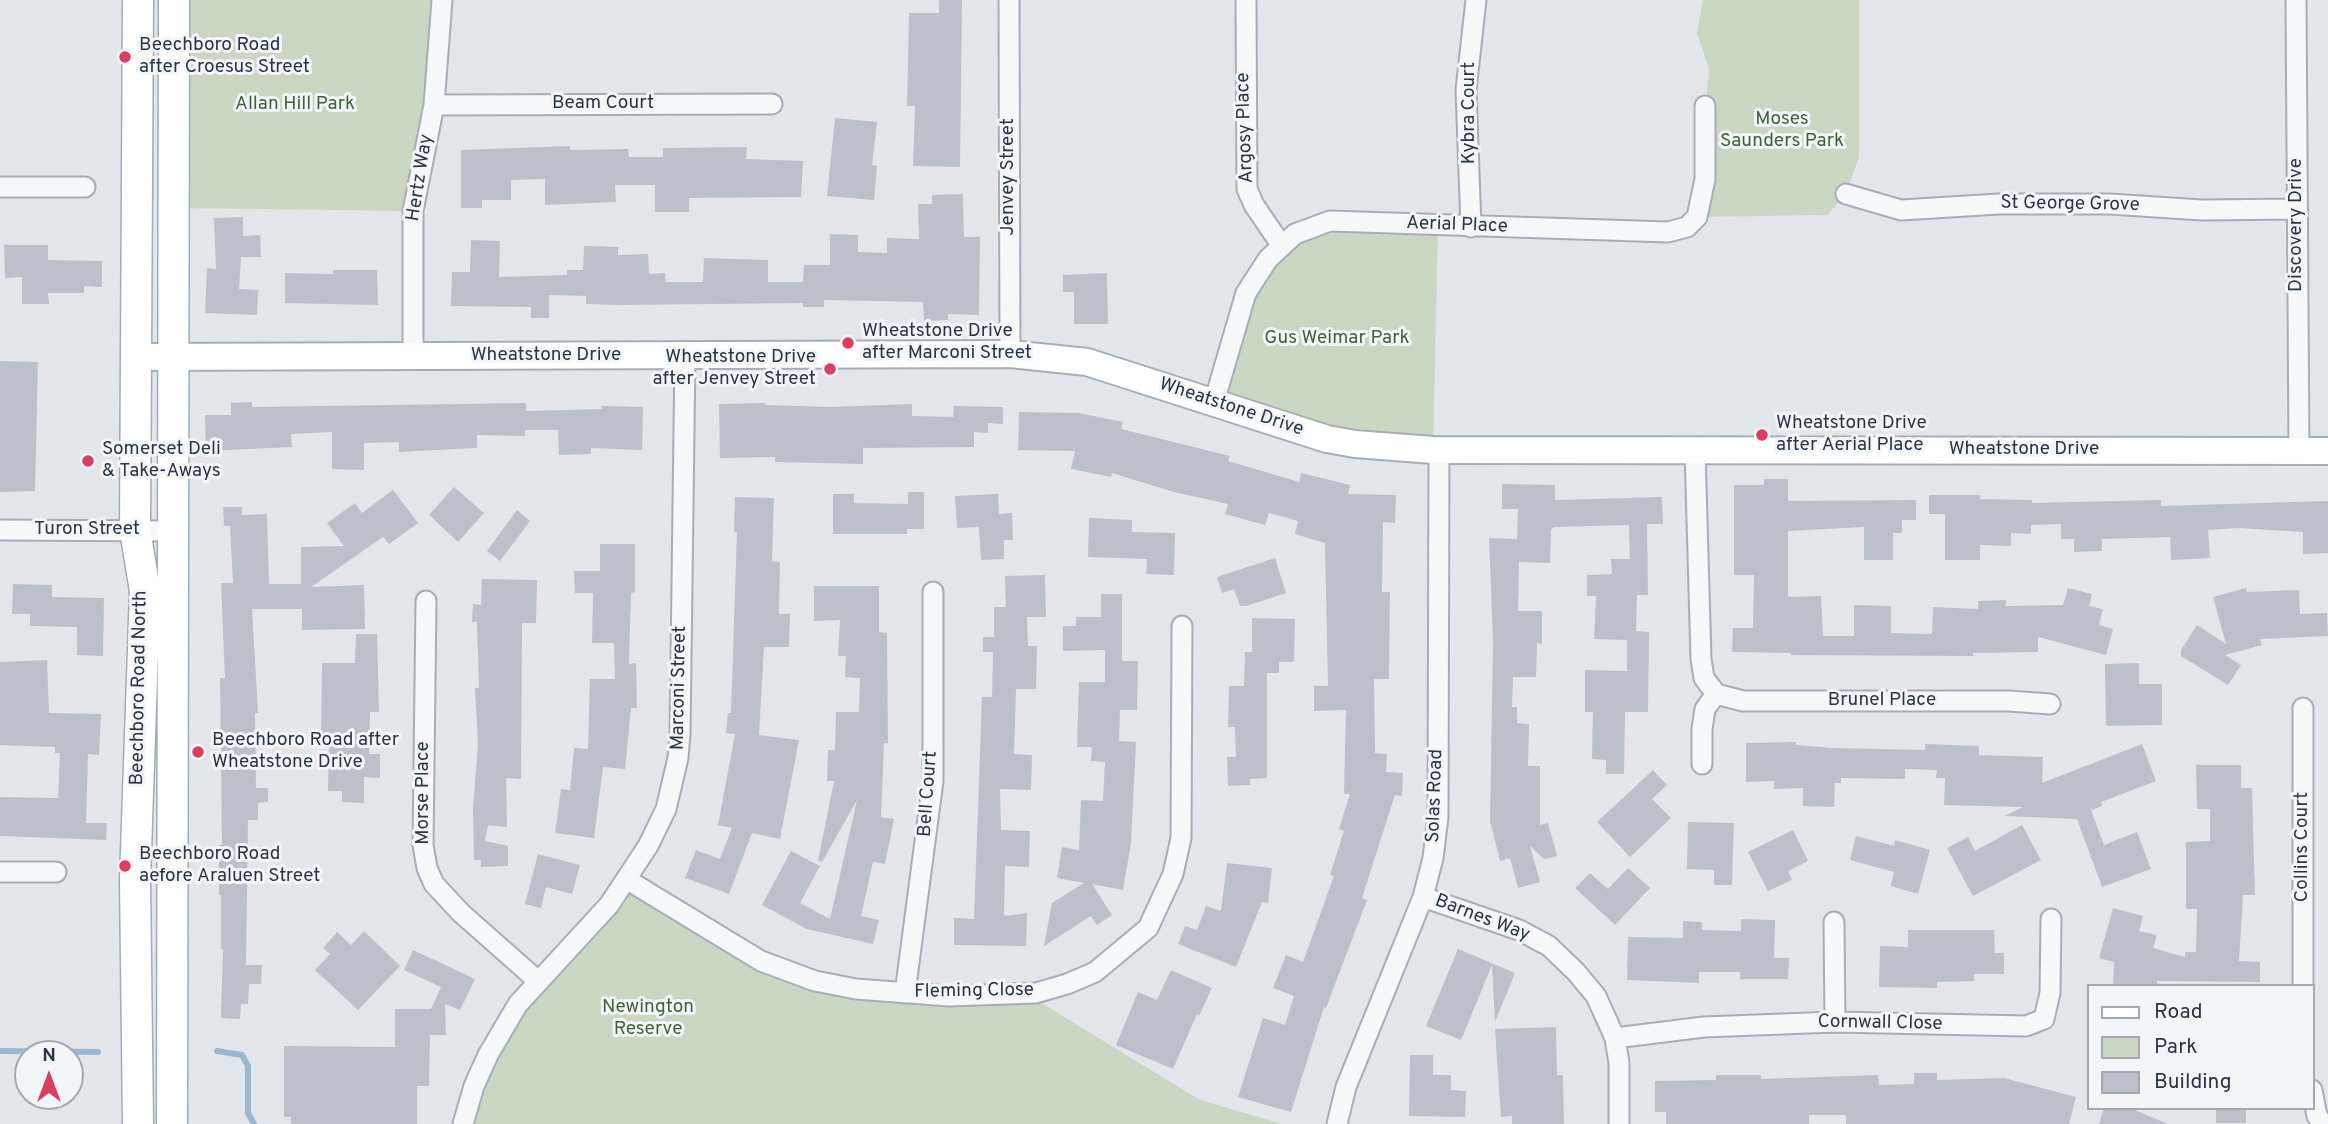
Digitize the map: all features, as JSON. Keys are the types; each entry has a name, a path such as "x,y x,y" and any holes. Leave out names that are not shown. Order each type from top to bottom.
{"main road":[{"name":"Beechboro Road North","path":"138,0 135,530 145,591 135,880 138,1124"},
{"name":"Beechboro Road North","path":"172,1124 174,0"}],"street":[{"name":"Hertz Way","path":"413,356 413,211 434,105 442,0"},
{"name":"Jenvey Street","path":"1009,0 1010,354"},
{"name":"Argosy Place","path":"1246,0 1247,190 1282,246"},
{"name":"Kybra Court","path":"1471,227 1466,90 1476,0"},
{"name":"Discovery Drive","path":"2296,0 2299,450"},
{"name":"Beam Court","path":"434,105 772,104"},
{"name":"Aerial Place","path":"1214,402 1246,293 1268,259 1296,234 1330,221 1668,232 1687,227 1697,217 1706,179 1706,106"},
{"path":"0,187 85,187"},
{"name":"St George Grove","path":"1846,194 1901,210 1999,204 2110,204 2202,210 2297,209"},
{"name":"Wheatstone Drive","path":"137,357 1010,354 1087,362 1327,439 1355,444 1440,450 2328,450"},
{"name":"Marconi Street","path":"463,1124 474,1086 488,1055 518,1004 609,905 666,808 678,758 685,355"},
{"name":"Solas Road","path":"1337,1124 1346,1087 1423,897 1433,858 1438,817 1440,450"},
{"path":"1695,450 1701,659 1704,678 1716,694 1706,709 1702,729 1703,764"},
{"name":"Turon Street","path":"0,530 174,531"},
{"name":"Bell Court","path":"905,993 933,781 933,593"},
{"name":"Morse Place","path":"426,601 423,845 427,869 434,884 461,914 537,981"},
{"name":"Fleming Close","path":"626,879 717,936 785,972 856,989 905,993 1036,993 1095,972 1148,928 1173,874 1181,838 1182,626"},
{"name":"Brunel Place","path":"1716,694 1742,701 2009,701 2050,705"},
{"name":"Collins Court","path":"2303,708 2303,984"},
{"path":"0,872 56,872"},
{"name":"Barnes Way","path":"1423,897 1519,930 1549,946 1596,996 1615,1038 1619,1063 1619,1124"},
{"name":"Cornwall Close","path":"1615,1038 1704,1027 1835,1022 2026,1026 2044,1019 2050,993 2051,919"},
{"path":"1834,922 1835,1022"},
{"path":"2314,1100 2317,1116 2323,1124"}],"green space":[{"name":"Allan Hill Park","path":"174,0 442,0 413,211 175,208"},
{"name":"Moses Saunders Park","path":"1703,0 1859,0 1859,157 1846,194 1827,215 1697,217 1709,69 1697,33"},
{"name":"Gus Weimar Park","path":"1313,226 1438,226 1433,450 1214,402 1246,293"},
{"name":"Newington Reserve","path":"626,879 815,981 1025,993 1200,1100 1282,1124 463,1124 488,1055"}],"building":[{"path":"939,0 962,0 960,167 913,166 915,106 907,106 909,13 939,13"},
{"path":"835,118 877,122 872,165 877,166 874,200 827,196"},
{"path":"570,146 570,150 628,149 629,157 663,157 663,148 747,147 746,159 803,161 801,197 689,198 689,212 655,212 655,185 615,185 616,202 545,205 545,179 511,180 511,200 482,200 482,208 461,208 461,150"},
{"path":"963,194 964,237 980,237 979,315 948,314 948,320 924,321 923,302 824,300 824,307 803,307 803,303 620,305 586,304 586,296 549,295 549,318 531,318 531,307 451,306 452,272 470,272 471,240 500,241 499,277 567,275 567,270 583,270 584,246 618,247 618,255 648,254 649,274 665,273 666,282 703,282 704,258 768,260 768,282 803,282 804,265 830,265 830,234 858,235 858,252 887,253 887,238 919,239 918,204 932,204 932,195"},
{"path":"243,217 243,236 260,235 261,257 241,257 239,289 258,290 257,315 205,313 207,268 216,269 214,218"},
{"path":"4,245 48,245 48,260 102,261 102,287 84,286 84,293 48,293 49,304 22,304 22,277 5,278"},
{"path":"333,270 377,270 378,305 285,303 285,273 333,274"},
{"path":"1107,273 1108,324 1074,324 1074,292 1063,292 1063,275"},
{"path":"0,361 38,362 35,491 0,492"},
{"path":"252,402 252,407 526,403 526,411 602,409 602,406 643,407 642,450 591,448 591,454 559,455 558,430 525,430 525,436 477,435 477,448 399,452 399,442 364,443 364,470 332,469 332,432 291,434 292,447 206,451 205,415 231,415 231,403"},
{"path":"765,403 832,407 912,404 912,416 953,417 954,406 1003,407 1003,424 988,423 988,433 974,432 974,447 863,448 863,464 775,462 775,457 720,458 719,404"},
{"path":"1019,412 1079,413 1123,422 1121,429 1230,456 1228,461 1299,482 1301,473 1350,485 1348,494 1396,495 1395,523 1383,522 1382,592 1390,592 1389,679 1374,679 1375,753 1387,754 1386,772 1403,773 1402,796 1395,795 1362,898 1367,900 1326,1008 1324,1007 1291,1112 1238,1097 1263,1018 1285,1025 1294,996 1273,988 1286,955 1303,962 1334,876 1330,875 1344,831 1339,829 1350,794 1344,794 1346,710 1314,711 1314,686 1328,686 1325,543 1295,534 1298,521 1269,513 1265,525 1225,514 1228,504 1174,492 1112,473 1111,477 1071,469 1075,451 1018,450"},
{"path":"1764,479 1788,479 1788,501 1916,500 1916,520 1902,520 1902,533 1893,533 1893,560 1864,560 1864,527 1788,531 1788,597 1821,596 1823,636 1854,636 1854,605 1891,606 1891,633 1932,634 1933,607 1978,609 1978,601 2006,600 2006,606 2063,605 2068,588 2092,594 2089,606 2103,609 2099,625 2113,629 2106,655 2038,637 2038,652 1973,653 1973,656 1732,652 1733,628 1753,628 1754,575 1734,575 1734,485 1764,485"},
{"path":"1502,484 1555,485 1555,500 1662,497 1663,524 1647,524 1648,595 1637,595 1636,631 1649,632 1648,712 1625,712 1624,774 1606,774 1606,760 1592,759 1593,712 1585,712 1585,670 1627,671 1627,640 1594,639 1596,596 1587,596 1587,575 1612,574 1611,559 1630,559 1629,525 1554,527 1551,530 1550,563 1519,562 1518,611 1542,611 1542,644 1537,643 1536,677 1513,677 1512,707 1517,707 1517,723 1529,724 1528,766 1540,766 1540,825 1548,823 1557,856 1544,859 1530,846 1540,882 1518,888 1510,858 1500,861 1490,821 1493,643 1489,538 1517,539 1518,509 1502,509"},
{"path":"454,487 484,513 458,542 429,515"},
{"path":"393,490 418,523 389,544 383,537 311,587 364,585 365,629 302,630 302,609 252,609 258,713 255,713 256,788 268,788 268,802 258,803 258,820 248,820 246,965 262,965 261,984 249,984 248,1004 241,1004 240,1019 221,1018 223,949 219,895 219,845 222,845 220,678 225,678 221,583 233,583 230,526 224,526 223,507 242,507 242,515 267,514 269,584 301,584 301,547 344,546 327,523 355,503 362,513"},
{"path":"908,492 924,492 924,529 907,529 907,534 833,534 833,494 854,494 854,503 908,504"},
{"path":"998,494 999,514 1012,513 1013,540 1004,540 1004,559 981,560 979,527 957,528 955,496"},
{"path":"1929,495 1980,495 1980,499 2032,500 2032,503 2161,500 2161,506 2328,501 2328,553 2303,554 2303,532 2238,528 2208,530 2210,558 2171,560 2170,537 2102,539 2102,551 2074,552 2074,539 2061,539 2061,524 2031,525 2031,534 2011,533 2011,546 1980,545 1980,560 1945,560 1945,514 1929,514"},
{"path":"735,497 774,498 772,561 780,562 779,614 790,614 789,647 764,647 759,735 799,740 780,839 752,833 729,894 685,878 696,850 720,859 732,828 718,825 735,734 726,733 728,713 731,713 737,532 734,532"},
{"path":"517,510 530,521 500,561 487,551"},
{"path":"1089,518 1132,520 1132,532 1175,533 1174,575 1146,574 1147,559 1088,557"},
{"path":"600,544 635,544 635,592 631,593 629,664 636,663 637,708 631,708 625,769 603,767 594,838 555,833 561,789 570,790 574,748 588,749 590,679 615,679 614,643 592,643 593,593 575,593 574,571 600,571"},
{"path":"1275,558 1286,593 1240,606 1234,589 1222,593 1217,577"},
{"path":"1045,575 1046,617 1027,617 1028,646 1037,646 1036,689 1016,689 1014,754 1032,755 1031,790 1000,789 1001,830 1030,831 1029,867 1005,866 1004,916 1027,913 1026,946 954,945 954,918 974,919 982,697 992,697 993,652 983,652 983,637 994,637 994,607 1006,607 1005,576"},
{"path":"482,579 537,580 536,623 522,623 521,779 506,778 507,827 488,825 485,841 508,846 508,866 481,867 481,860 474,860 473,807 478,745 475,688 479,688 477,622 472,622 473,604 481,605"},
{"path":"13,584 52,585 52,597 104,598 103,656 77,655 77,627 30,626 30,614 12,614"},
{"path":"814,586 879,586 879,632 887,633 888,743 884,743 881,817 894,819 885,864 873,862 861,916 879,920 873,944 807,929 762,905 791,851 820,866 800,903 830,919 857,800 822,862 818,861 834,781 827,781 828,750 835,750 836,712 859,712 860,678 845,677 846,656 838,656 840,620 814,621"},
{"path":"2246,588 2247,592 2299,590 2300,614 2327,613 2328,636 2260,639 2262,645 2225,655 2241,665 2228,685 2181,656 2181,650 2197,625 2226,644 2213,597"},
{"path":"1101,594 1122,594 1122,661 1138,661 1137,710 1120,710 1119,741 1136,742 1131,843 1123,890 1092,884 1112,915 1097,925 1091,916 1044,946 1052,903 1084,883 1057,878 1062,847 1079,850 1081,800 1103,801 1105,762 1091,761 1092,747 1077,747 1079,682 1105,682 1105,650 1063,651 1063,626 1076,626 1076,617 1101,617"},
{"path":"1252,618 1295,619 1294,662 1279,662 1279,673 1267,673 1267,778 1250,779 1250,785 1228,786 1227,757 1236,757 1235,727 1228,727 1229,686 1244,686 1245,652 1252,652"},
{"path":"356,634 377,634 379,712 370,712 369,754 380,754 380,778 364,777 364,803 342,802 342,791 328,791 329,746 321,746 322,663 355,663"},
{"path":"47,660 49,713 101,714 99,755 88,754 86,823 107,823 106,840 0,836 0,797 58,798 60,753 55,753 55,747 0,745 0,662"},
{"path":"2139,663 2139,684 2162,684 2162,725 2106,726 2105,664"},
{"path":"1796,742 1796,745 1834,748 1925,750 1925,744 1979,746 1979,755 2043,757 2042,783 2142,744 2156,781 2101,802 2102,806 2091,810 2104,845 2137,832 2151,869 2102,887 2077,819 2005,816 2023,807 1944,805 1945,778 1936,778 1937,770 1905,769 1905,779 1841,778 1841,783 1835,783 1834,807 1803,806 1803,788 1774,789 1774,781 1746,782 1746,743"},
{"path":"2196,765 2241,765 2241,788 2252,788 2255,895 2243,895 2239,961 2260,962 2260,982 2157,981 2157,984 2113,984 2114,962 2099,958 2113,908 2143,916 2139,931 2157,935 2153,948 2185,957 2185,952 2196,952 2197,909 2186,909 2186,842 2210,841 2210,809 2197,809"},
{"path":"1653,770 1667,785 1652,799 1671,818 1630,857 1597,822"},
{"path":"1688,822 1734,823 1732,885 1714,885 1714,870 1687,869"},
{"path":"2022,825 2041,860 1973,896 1947,848 1968,837 1975,851"},
{"path":"1793,830 1808,861 1788,871 1792,880 1768,891 1748,852"},
{"path":"1856,836 1894,846 1895,840 1930,850 1918,894 1891,886 1894,872 1850,860"},
{"path":"538,854 580,865 572,894 546,887 541,908 525,904"},
{"path":"1227,863 1272,868 1268,903 1262,902 1236,967 1178,944 1185,926 1197,930 1206,906 1221,911"},
{"path":"1628,868 1650,888 1615,925 1575,888 1590,873 1608,889"},
{"path":"1741,919 1775,920 1774,958 1789,958 1788,979 1740,979 1740,972 1699,972 1699,983 1627,980 1628,937 1683,938 1683,921 1702,922 1702,930 1741,931"},
{"path":"1908,930 1994,930 1995,953 2004,953 2004,974 1974,974 1974,981 1937,982 1937,988 1879,987 1880,946 1908,947"},
{"path":"364,931 400,966 358,1010 315,970 330,954 323,948 337,932 351,945"},
{"path":"1458,949 1515,973 1495,1022 1492,965 1461,1040 1426,1026"},
{"path":"413,950 475,979 460,1010 445,1004 446,1035 430,1035 429,1086 417,1086 417,1124 291,1124 291,1117 284,1117 284,1046 395,1047 395,1009 431,1009 441,987 404,970"},
{"path":"1171,970 1212,988 1199,1016 1197,1014 1173,1069 1116,1045 1138,992 1157,1000"},
{"path":"1556,1027 1557,1075 1563,1075 1564,1124 1512,1124 1512,1116 1501,1117 1495,1029"},
{"path":"1410,1055 1433,1055 1433,1075 1451,1075 1451,1090 1466,1091 1465,1117 1409,1116"},
{"path":"1914,1073 1937,1073 1937,1080 2004,1078 2076,1097 2069,1124 1846,1124 1846,1115 1809,1115 1809,1124 1666,1124 1666,1112 1655,1112 1655,1081 1716,1080 1716,1075 1761,1075 1761,1079 1878,1075 1879,1085 1914,1084"},
{"path":"2103,1110 2135,1110 2168,1124 2099,1124"},
{"path":"2216,1110 2246,1110 2246,1123 2216,1123"}],"waterway":[{"path":"0,1051 98,1052"},
{"path":"217,1051 242,1055 248,1066 248,1113 254,1124"}],"place":[{"name":"Beechboro Road after Croesus Street","path":"125,57"},
{"name":"Wheatstone Drive after Marconi Street","path":"848,343"},
{"name":"Wheatstone Drive after Jenvey Street","path":"830,369"},
{"name":"Wheatstone Drive after Aerial Place","path":"1762,435"},
{"name":"Somerset Deli & Take-Aways","path":"88,461"},
{"name":"Beechboro Road after Wheatstone Drive","path":"198,752"},
{"name":"Beechboro Road aefore Araluen Street","path":"125,866"}]}
